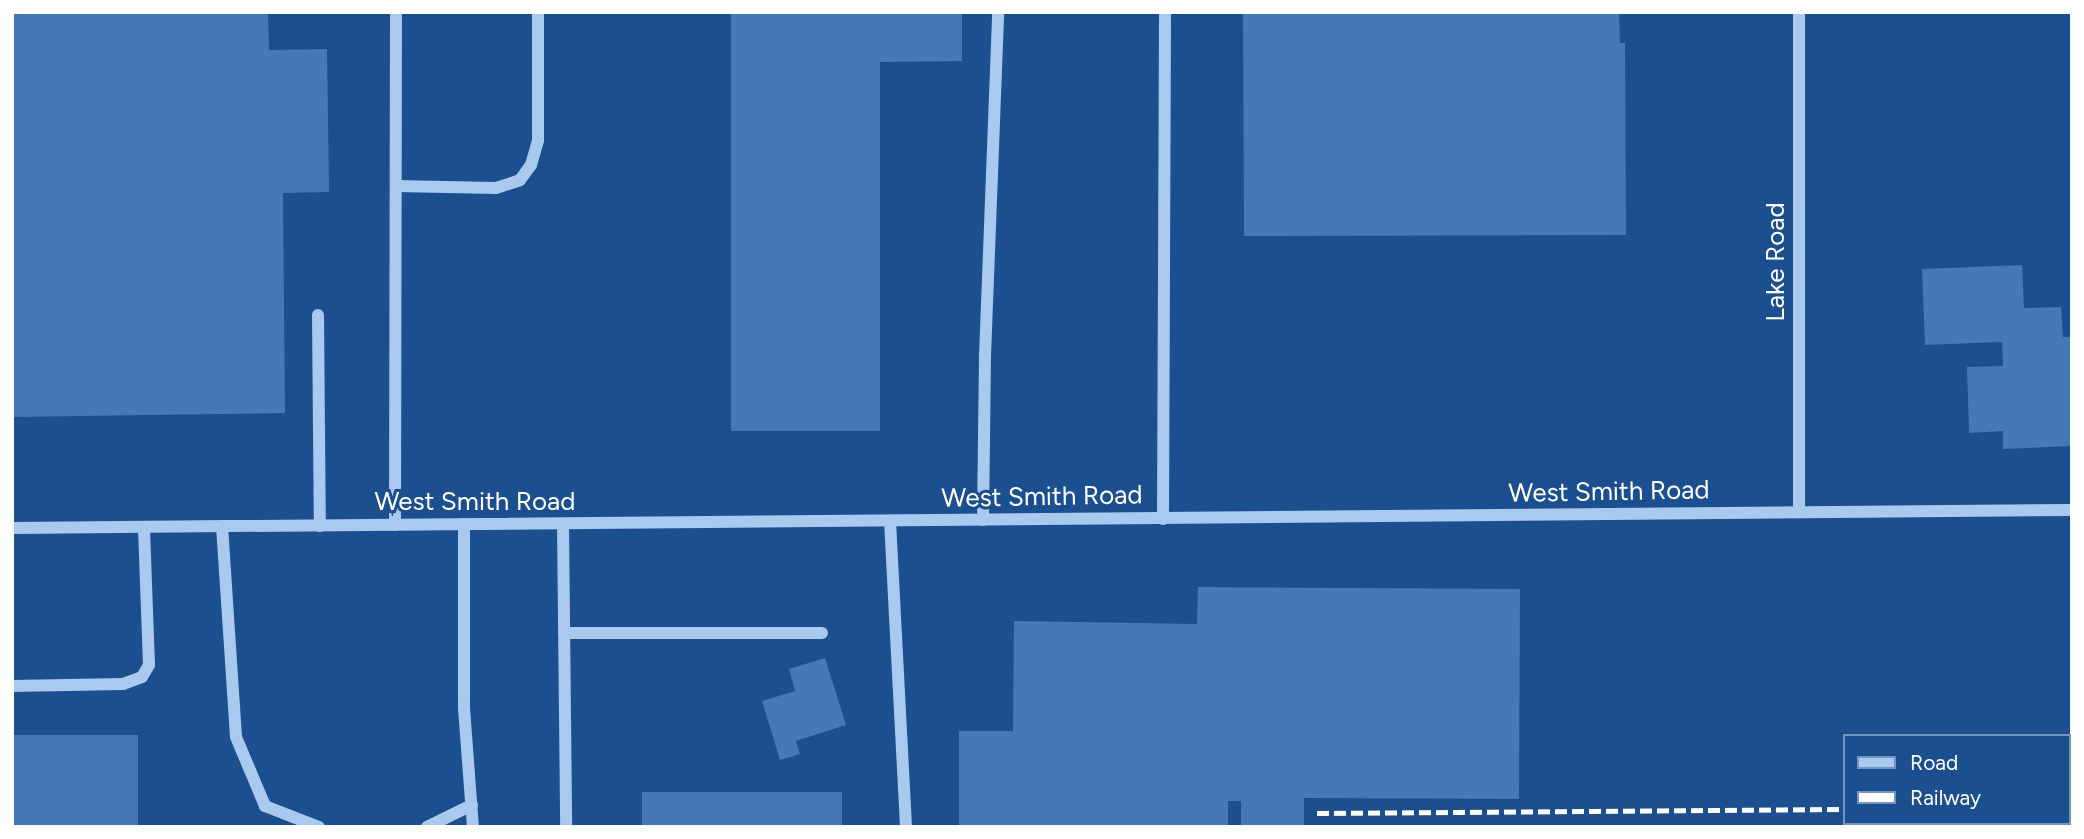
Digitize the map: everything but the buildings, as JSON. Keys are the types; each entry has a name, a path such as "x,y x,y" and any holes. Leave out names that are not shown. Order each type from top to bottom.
{"street":[{"path":"395,525 396,12"},
{"path":"396,186 496,188 520,180 531,165 538,140 538,12"},
{"path":"983,520 986,342 998,12"},
{"path":"1163,519 1165,12"},
{"name":"Lake Road","path":"1799,12 1799,512"},
{"path":"318,315 320,526"},
{"name":"West Smith Road","path":"12,528 2072,510"},
{"path":"890,521 906,827"},
{"path":"464,524 464,708 473,827"},
{"path":"563,524 566,827"},
{"path":"222,526 236,737 265,806 319,827"},
{"path":"12,687 123,684 142,677 149,665 144,527"},
{"path":"564,633 822,633"},
{"path":"427,827 472,805"}],"railway":[{"path":"1317,813 1842,809"},
{"path":"1937,827 1940,825"}]}
